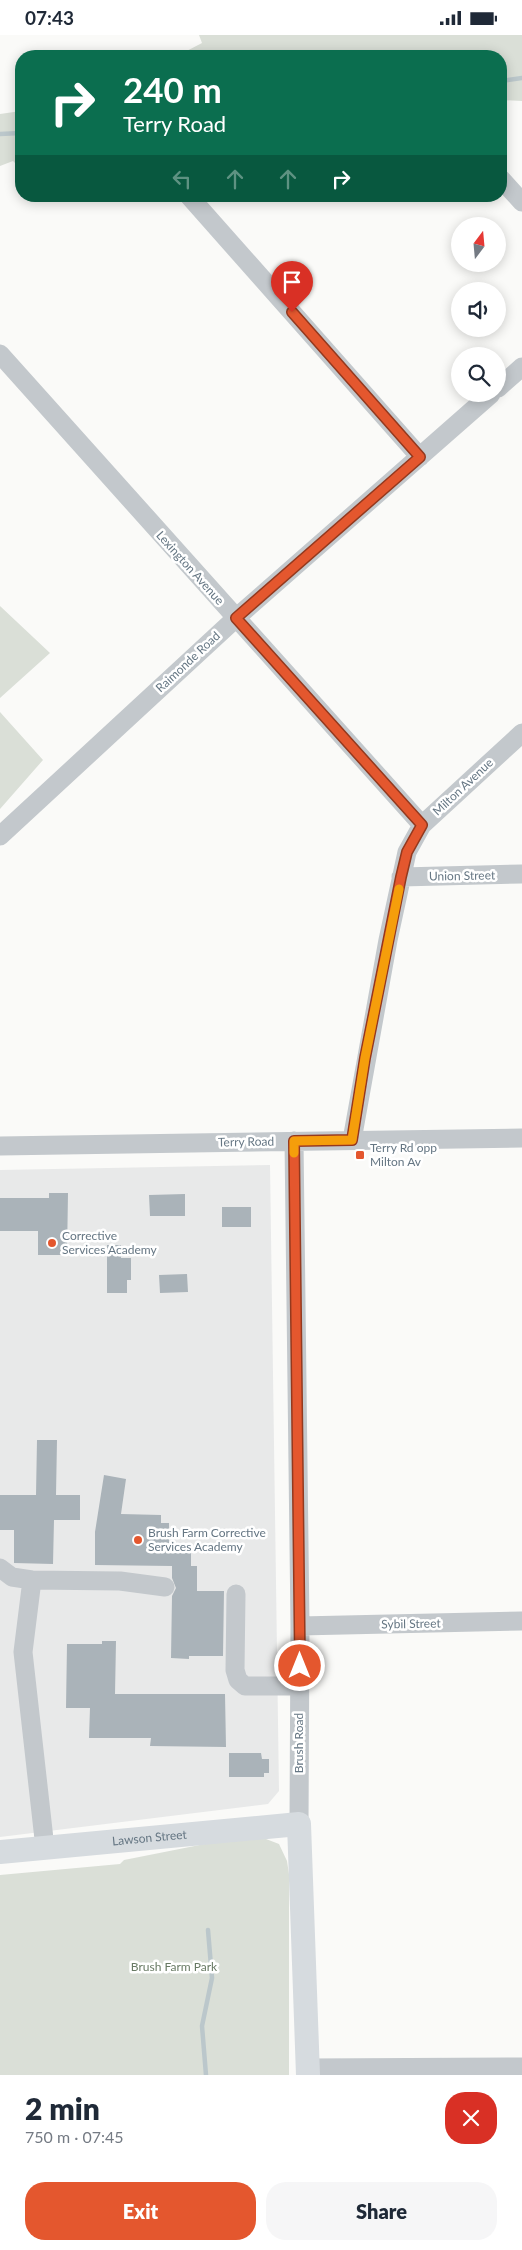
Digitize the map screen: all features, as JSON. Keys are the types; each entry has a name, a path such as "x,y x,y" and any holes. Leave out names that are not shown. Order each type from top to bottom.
{"main road":[{"name":"Lawson Street","path":"0,1852 299,1824"},
{"name":"Brush Road","path":"299,1824 308,2071"}],"street":[{"path":"507,186 522,202"},
{"path":"194,202 420,457"},
{"name":"Lexington Avenue","path":"0,354 422,825"},
{"path":"506,381 522,367"},
{"name":"Raimonde Road","path":"0,836 236,618 482,402"},
{"name":"Milton Avenue","path":"352,1140 365,1058 407,852 422,825 522,733"},
{"name":"Union Street","path":"401,877 522,875"},
{"name":"Terry Road","path":"0,1146 522,1138"},
{"name":"Brush Road","path":"294,1141 300,1626 299,1824"},
{"path":"0,1568 12,1577 32,1580 120,1581 165,1587"},
{"path":"32,1580 23,1652 45,1848"},
{"path":"236,1594 235,1670 238,1681 245,1686 299,1686"},
{"name":"Sybil Street","path":"300,1626 522,1621"},
{"path":"308,2071 522,2067"}],"shaded area":[{"name":"Brush Farm Corrective Services Academy","path":"270,1165 279,1791 268,1804 0,1837 0,1170"}],"green space":[{"path":"199,35 522,35 522,101 507,100 507,50 189,50 202,43"},
{"path":"15,112 15,163 13,161 0,166 0,114"},
{"path":"0,606 50,653 0,698"},
{"path":"0,712 43,760 0,809"},
{"name":"Brush Farm Park","path":"235,1838 266,1839 279,1844 287,1861 289,1874 289,2075 0,2075 0,1875 120,1864 124,1860"}],"building":[{"name":"Corrective Services Academy","path":"49,1193 68,1193 67,1255 38,1255 38,1231 0,1231 0,1198 49,1198"},
{"path":"185,1194 185,1216 150,1216 149,1195"},
{"path":"222,1207 251,1207 251,1227 222,1227"},
{"path":"107,1245 121,1245 121,1258 131,1258 131,1280 127,1280 127,1293 107,1293"},
{"path":"187,1274 188,1292 160,1293 159,1275"},
{"path":"37,1440 57,1440 56,1495 80,1495 80,1520 54,1520 53,1564 14,1563 14,1530 0,1530 0,1495 36,1495"},
{"path":"104,1475 126,1479 121,1514 161,1515 161,1523 169,1523 169,1548 191,1548 191,1566 197,1566 197,1591 224,1591 223,1656 189,1656 189,1659 171,1658 172,1596 176,1588 172,1578 172,1566 95,1565 95,1532"},
{"path":"102,1641 116,1641 115,1694 225,1694 226,1747 150,1746 151,1738 89,1738 90,1708 66,1708 67,1644 102,1644"},
{"path":"229,1753 261,1753 262,1759 269,1759 269,1773 264,1773 264,1777 229,1777"}],"waterway":[{"path":"507,80 522,78"},
{"path":"0,134 15,133"},
{"path":"206,2075 202,2026 212,1978 208,1930"}],"slow traffic":[{"path":"294,1153 294,1141 352,1140 365,1058 399,889"}],"place":[{"name":"Terry Rd opp Milton Av","path":"360,1155"},
{"name":"Corrective Services Academy","path":"52,1243"},
{"name":"Brush Farm Corrective Services Academy","path":"138,1540"}],"route":[{"path":"292,312 420,457 236,618 422,825 407,852 401,877 365,1058 352,1140 294,1141 300,1666"}]}
